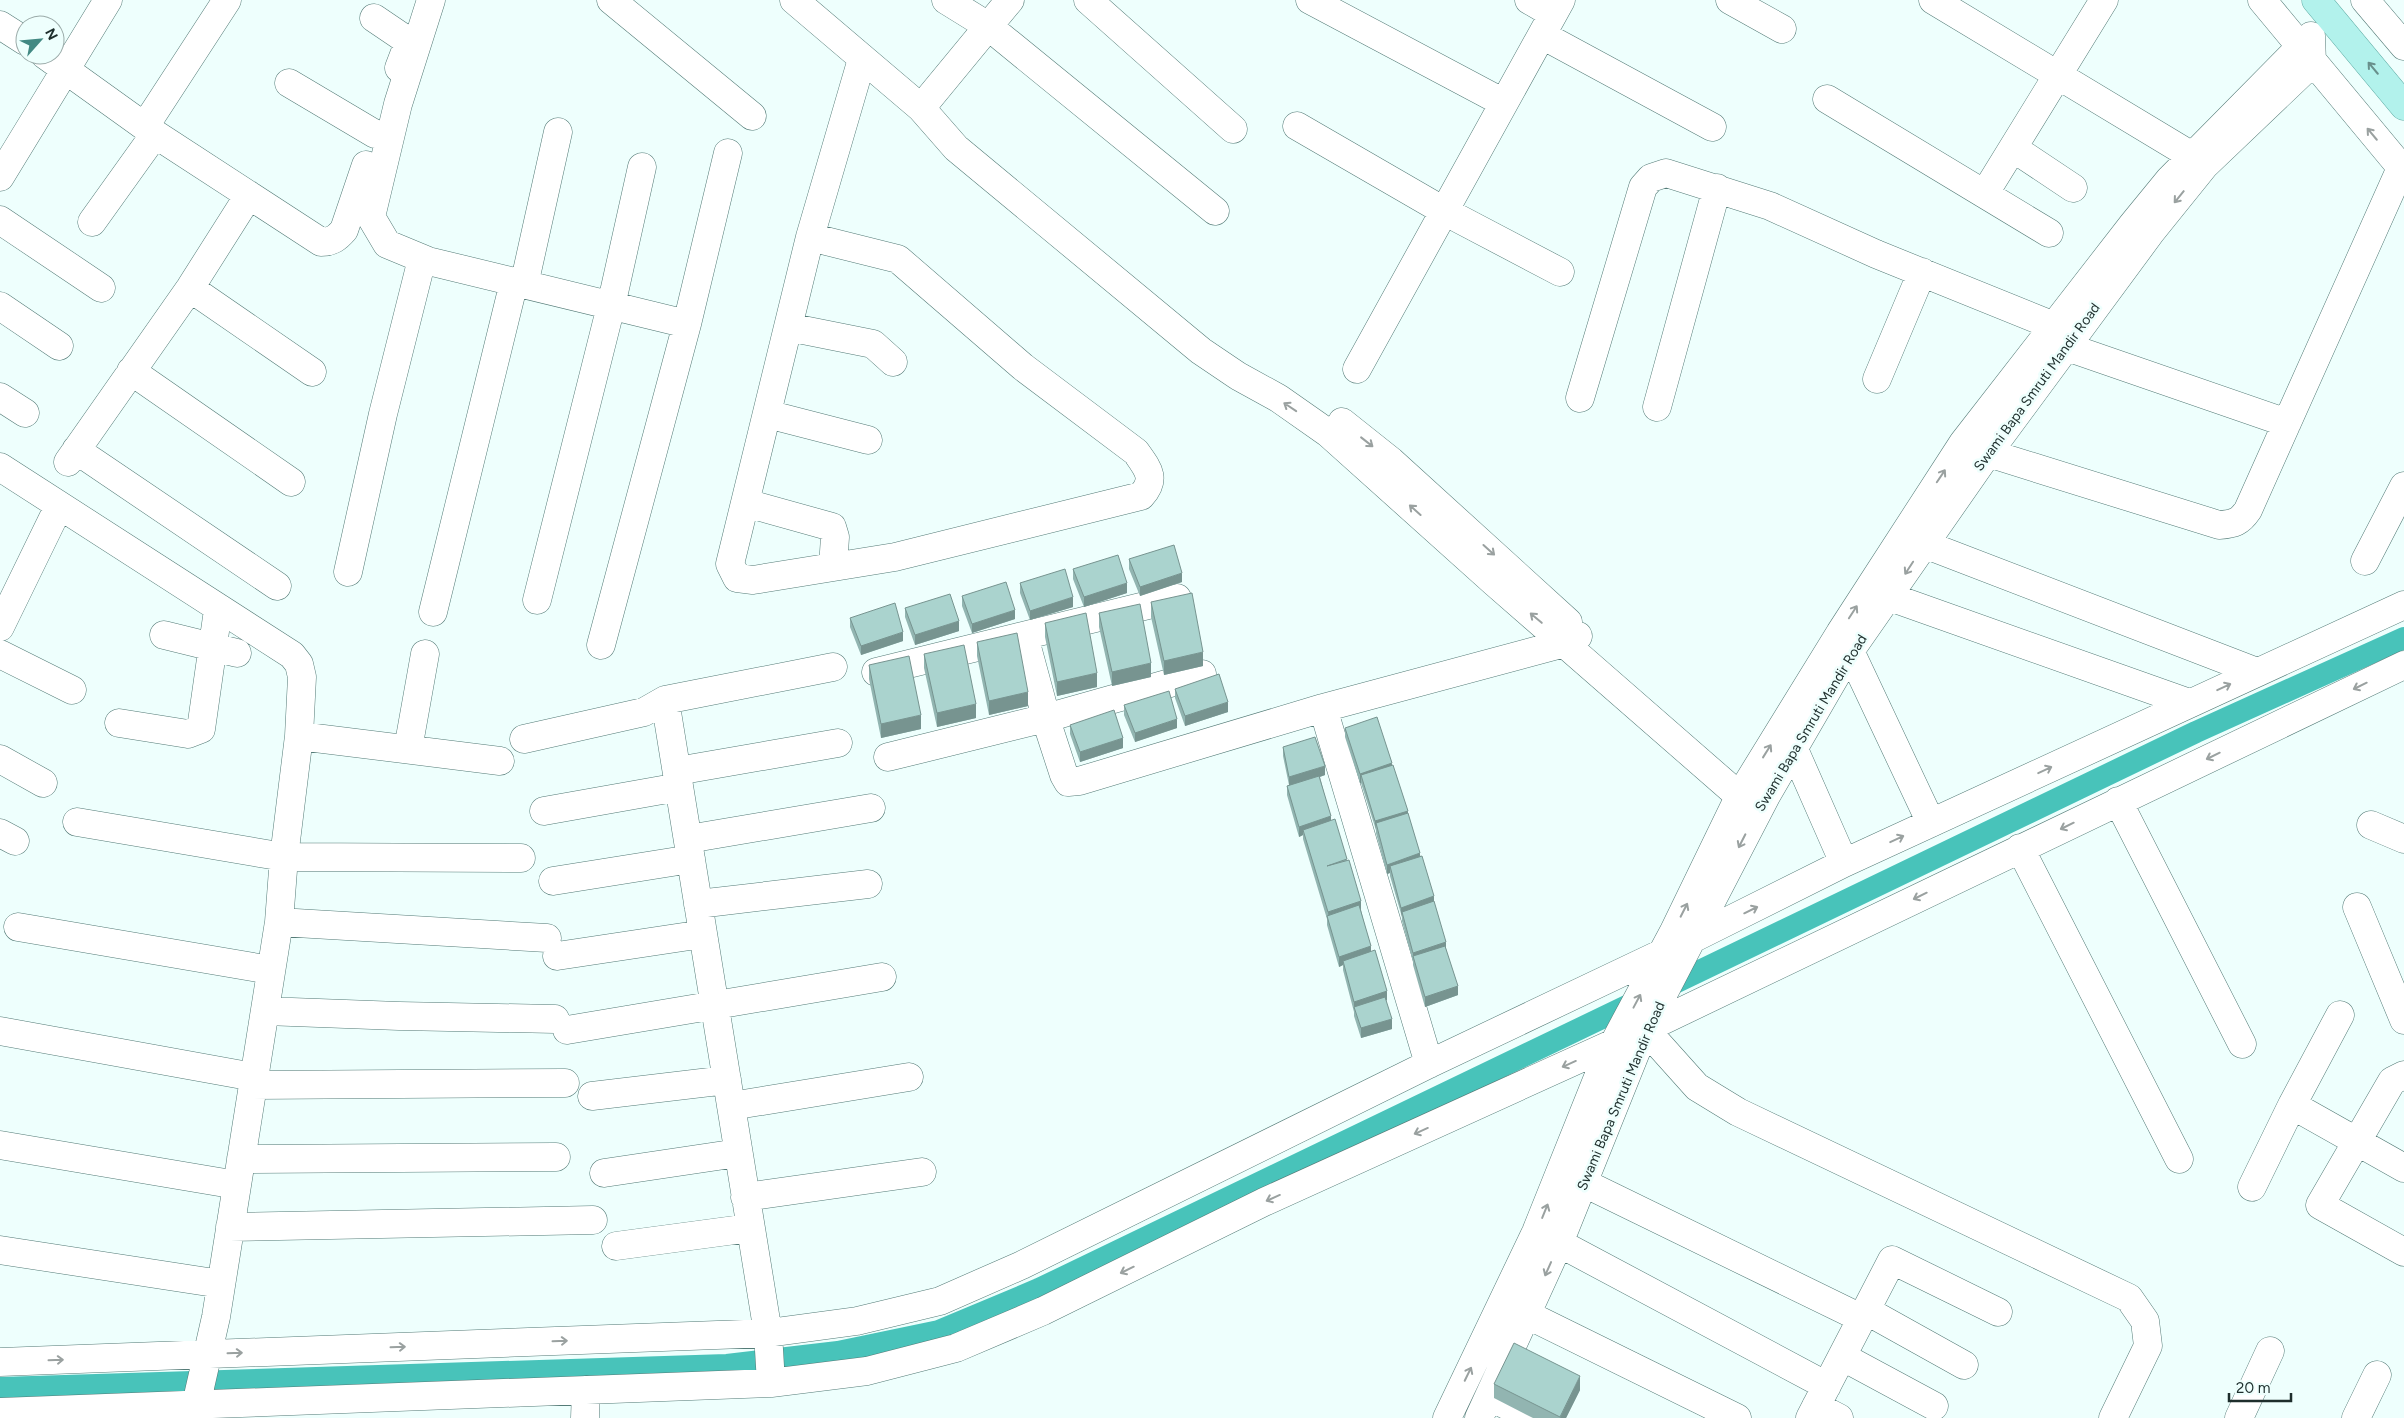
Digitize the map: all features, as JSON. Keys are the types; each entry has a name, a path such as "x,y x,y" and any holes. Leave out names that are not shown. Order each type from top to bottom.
{"main road":[{"path":"2315,0 2404,106"}],"street":[{"path":"65,51 108,0"},
{"path":"92,222 150,130 227,0"},
{"path":"60,65 150,130 321,242 329,242 337,238 344,230 375,134 431,0"},
{"path":"611,0 752,116"},
{"path":"794,0 928,116 956,148 1193,345 1249,374 1278,398 1328,433 1494,582 1573,638 1753,797"},
{"path":"946,0 988,26 1215,211"},
{"path":"928,116 988,26 1010,0"},
{"path":"1088,0 1233,128"},
{"path":"1310,0 1504,103"},
{"path":"1529,0 1712,127"},
{"path":"1730,0 1782,29"},
{"path":"1933,0 2192,156"},
{"path":"1985,193 2104,0"},
{"path":"1988,453 2219,525 2233,524 2241,520 2248,510 2402,170 2308,49 2262,0"},
{"path":"1447,1418 1536,1232 1605,1060 1662,954 1716,846 1753,797 1927,496 1964,442 2061,337 2133,224 2192,156 2308,49 2315,0"},
{"path":"2365,0 2404,46"},
{"path":"1356,369 1552,16"},
{"path":"374,18 405,39 408,57 371,217 387,244 422,259 687,324"},
{"path":"0,25 15,35"},
{"name":"Swami Bapa Smruti Mandir Road","path":"1484,1407 1528,1315 1559,1243 1645,1029 1692,939 1753,797 1793,747 1850,651 1890,597 1924,544 1988,453 2061,337 2151,232 2205,164 2308,49"},
{"path":"810,237 898,259 1023,367 1136,452 1150,472 1149,488 1141,496 895,557 753,580 737,578 730,564 810,237 862,58"},
{"path":"0,177 55,65"},
{"path":"289,83 375,134"},
{"path":"1827,99 1985,193 2048,233"},
{"path":"1297,126 1444,210 1560,272"},
{"path":"433,612 558,132"},
{"path":"2013,148 2073,188"},
{"path":"601,645 687,324 728,153"},
{"path":"537,600 611,306 642,167"},
{"path":"1580,398 1643,187 1651,178 1666,173 1770,206 1922,272 2061,337 2287,423"},
{"path":"1657,407 1717,188"},
{"path":"249,195 190,288 72,456 277,586"},
{"path":"0,220 101,288"},
{"path":"348,572 422,259"},
{"path":"1877,379 1922,272"},
{"path":"190,288 312,372"},
{"path":"0,306 59,346"},
{"path":"788,327 873,344 893,362"},
{"path":"131,371 291,482"},
{"path":"0,396 25,413"},
{"path":"767,414 868,440"},
{"path":"1,469 292,656 299,664 302,677 299,736 284,857 279,922 221,1284 195,1408"},
{"path":"2365,560 2404,486"},
{"path":"746,503 832,527 835,537 833,567"},
{"path":"0,627 59,506"},
{"path":"1924,544 2257,672"},
{"path":"1890,597 2189,703"},
{"path":"876,672 1176,598"},
{"path":"0,1362 768,1333 857,1321 940,1300 1022,1265 1429,1064 1662,954 1844,863 2404,605"},
{"path":"119,723 188,734 201,730 224,651 218,610"},
{"path":"164,635 224,651"},
{"path":"1024,636 1046,718 1064,775 1068,782 1088,779 1323,708 1573,638"},
{"path":"1850,651 1931,823"},
{"path":"0,654 72,690"},
{"path":"408,749 425,654"},
{"path":"0,1412 195,1408 771,1382 867,1371 956,1348 1043,1311 1264,1202 1614,1044 2404,665"},
{"path":"524,739 644,712 665,700 833,667"},
{"path":"888,757 1046,718 1202,674"},
{"path":"665,700 768,1333 771,1382"},
{"path":"1323,708 1429,1064"},
{"path":"299,736 500,760"},
{"path":"544,811 838,743"},
{"path":"1793,747 1844,863"},
{"path":"0,759 43,783"},
{"path":"2118,801 2242,1044"},
{"path":"553,881 871,808"},
{"path":"77,822 284,857 521,858"},
{"path":"2372,825 2404,839"},
{"path":"2020,848 2179,1159"},
{"path":"698,904 868,884"},
{"path":"2357,907 2404,1020"},
{"path":"279,922 552,947 703,934"},
{"path":"18,927 271,970"},
{"path":"265,1011 561,1024 714,1005 882,977"},
{"path":"2252,1187 2292,1105 2340,1015"},
{"path":"1645,1029 1697,1087 1738,1112 2129,1298 2145,1321 2148,1346 2113,1418"},
{"path":"0,1031 254,1081 565,1083"},
{"path":"2404,1075 2392,1081 2320,1205 2404,1252"},
{"path":"592,1096 729,1093 910,1077"},
{"path":"2292,1105 2404,1168"},
{"path":"0,1145 239,1172 556,1157"},
{"path":"604,1173 738,1153"},
{"path":"745,1197 922,1172"},
{"path":"1584,1183 1865,1315 1964,1365"},
{"path":"230,1227 593,1220"},
{"path":"616,1246 750,1228"},
{"path":"1559,1243 1823,1407 1842,1357 1892,1260 1998,1312"},
{"path":"0,1250 221,1284"},
{"path":"1528,1315 1737,1418"},
{"path":"2239,1418 2270,1351"},
{"path":"1842,1357 1934,1406"},
{"path":"2356,1418 2377,1375"},
{"path":"585,1418 586,1390"},
{"path":"1484,1407 1531,1418"}],"building":[{"path":"1174,545 1182,573 1140,587 1129,559"},
{"path":"1118,555 1127,583 1084,597 1073,569"},
{"path":"1065,569 1073,597 1030,611 1020,583"},
{"path":"1006,582 1015,610 972,624 962,596"},
{"path":"1192,593 1203,652 1164,661 1151,602"},
{"path":"950,594 959,621 915,635 905,608"},
{"path":"895,603 903,632 861,646 850,618"},
{"path":"1140,604 1151,663 1112,672 1099,613"},
{"path":"1086,613 1097,673 1057,682 1045,623"},
{"path":"1017,633 1028,692 989,701 977,642"},
{"path":"964,645 976,704 937,713 924,654"},
{"path":"909,656 921,715 881,724 869,665"},
{"path":"1219,674 1228,702 1185,716 1175,689"},
{"path":"1169,691 1177,719 1135,733 1124,705"},
{"path":"1114,710 1123,738 1080,752 1070,725"},
{"path":"1377,717 1392,763 1360,774 1345,728"},
{"path":"1315,737 1325,766 1289,777 1283,747"},
{"path":"1393,765 1408,811 1375,821 1361,775"},
{"path":"1319,776 1331,816 1299,827 1287,786"},
{"path":"1408,813 1420,853 1387,865 1376,823"},
{"path":"1335,819 1347,859 1327,866 1349,860 1361,901 1328,912 1303,830"},
{"path":"1422,856 1434,896 1401,908 1390,866"},
{"path":"1434,901 1446,942 1413,953 1402,912"},
{"path":"1359,905 1371,946 1339,957 1327,916"},
{"path":"1445,946 1458,986 1425,997 1413,956"},
{"path":"1375,950 1387,991 1354,1002 1343,961"},
{"path":"1385,997 1392,1019 1361,1028 1354,1007"},
{"path":"1514,1343 1580,1376 1560,1417 1494,1384"}],"waterway":[{"path":"0,1388 727,1365 838,1352 939,1331 1039,1289 2196,732 2404,638"}]}
